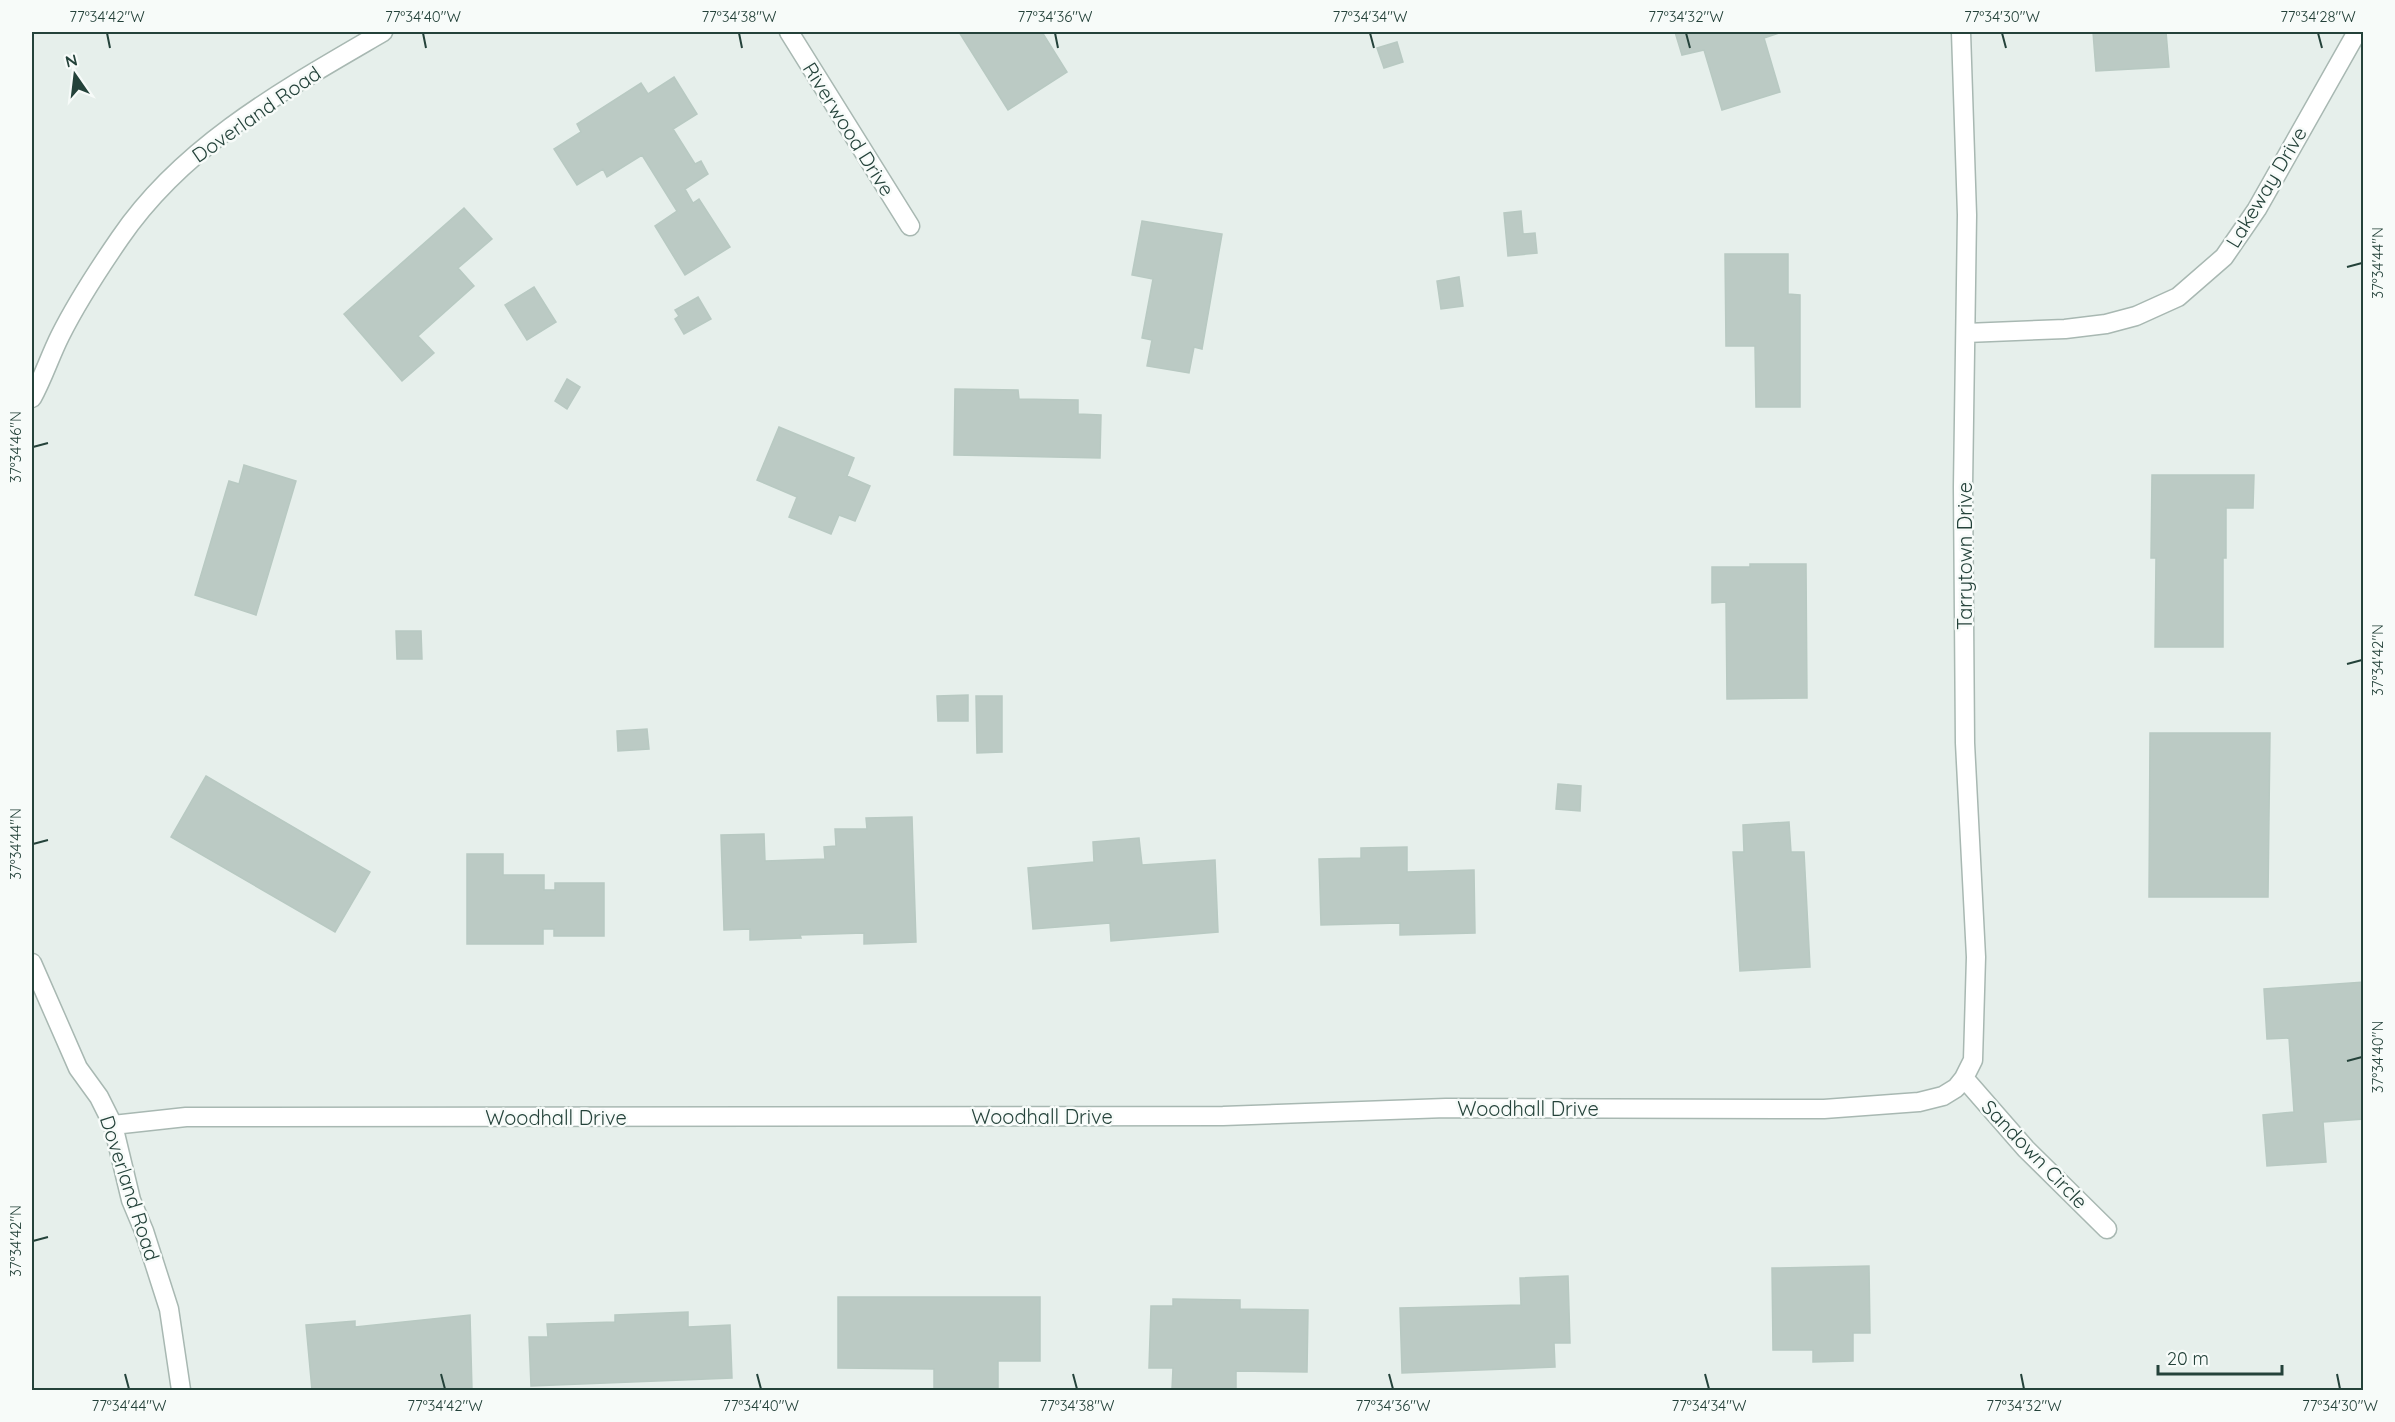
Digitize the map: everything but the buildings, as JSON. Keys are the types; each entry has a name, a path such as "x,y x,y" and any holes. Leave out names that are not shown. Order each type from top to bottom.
{"street":[{"name":"Doverland Road","path":"32,398 61,334 120,237 163,186 210,142 297,83 383,32"},
{"name":"Riverwood Drive","path":"789,32 910,226"},
{"name":"Tarrytown Drive","path":"1961,32 1967,215 1963,487 1965,743 1976,957 1973,1060 1964,1078"},
{"name":"Lakeway Drive","path":"1966,333 2065,329 2106,324 2136,316 2178,297 2224,257 2257,209 2357,32"},
{"name":"Doverland Road","path":"32,963 78,1068 99,1097 113,1125 131,1200 144,1231 168,1309 181,1390"},
{"name":"Woodhall Drive","path":"113,1125 186,1117 1223,1116 1446,1108 1824,1109 1919,1102 1943,1096 1956,1088 1964,1078"},
{"name":"Sandown Circle","path":"1964,1078 2026,1149 2107,1229"}]}
